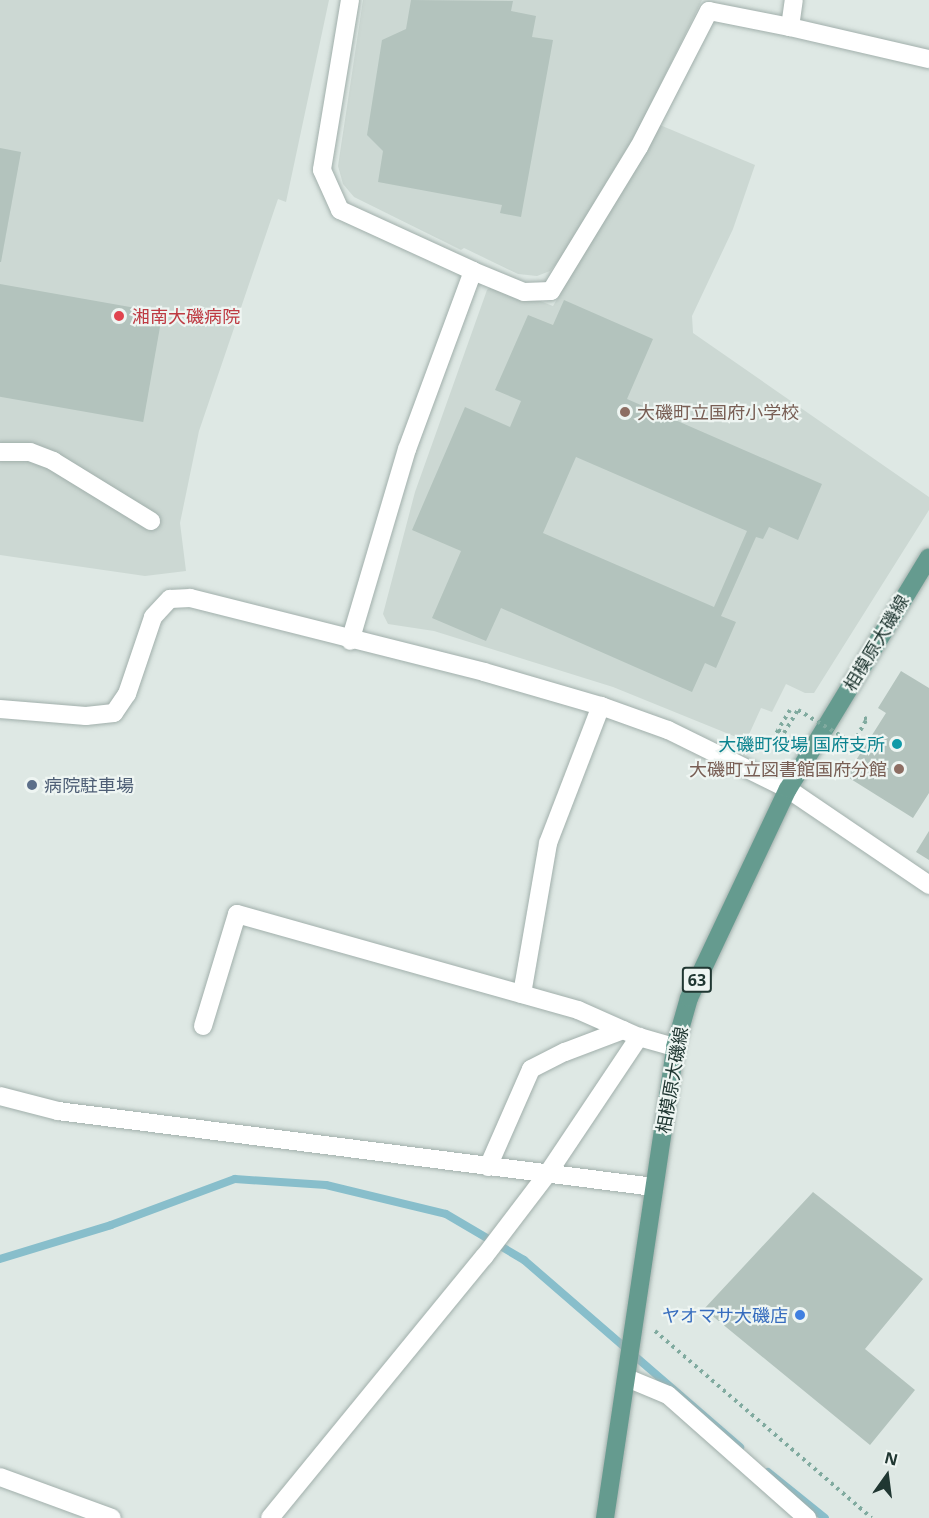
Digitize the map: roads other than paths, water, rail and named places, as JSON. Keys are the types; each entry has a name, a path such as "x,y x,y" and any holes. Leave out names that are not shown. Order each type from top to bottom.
{"main road":[{"name":"相模原大磯線","path":"605,1518 675,1047 693,988 788,789 929,557"}],"street":[{"path":"350,0 322,170 340,210 524,292 551,291 639,147 710,11 929,59"},
{"path":"790,27 794,0"},
{"path":"350,640 407,448 473,271"},
{"path":"0,452 30,452 54,461 151,521"},
{"path":"0,709 86,716 114,713 127,694 153,617 170,599 190,598 484,672 601,706 668,730 788,789 929,885"},
{"path":"522,994 549,843 601,706"},
{"path":"203,1026 237,914 578,1010 631,1033 675,1047"},
{"path":"488,1167 531,1069 565,1052 631,1033"},
{"path":"270,1518 484,1257 548,1173 631,1033"},
{"path":"0,1096 58,1112 654,1187"},
{"path":"627,1378 668,1395 807,1518"},
{"path":"0,1477 112,1518"}],"waterway":[{"path":"0,1259 111,1225 235,1179 326,1185 446,1214 524,1260 740,1447"},
{"path":"768,1472 825,1518"}],"place":[{"name":"湘南大磯病院","path":"119,316"},
{"name":"大磯町立国府小学校","path":"625,412"},
{"name":"大磯町役場 国府支所","path":"897,744"},
{"name":"大磯町立図書館国府分館","path":"899,769"},
{"name":"病院駐車場","path":"32,785"},
{"name":"ヤオマサ大磯店","path":"800,1315"}]}
